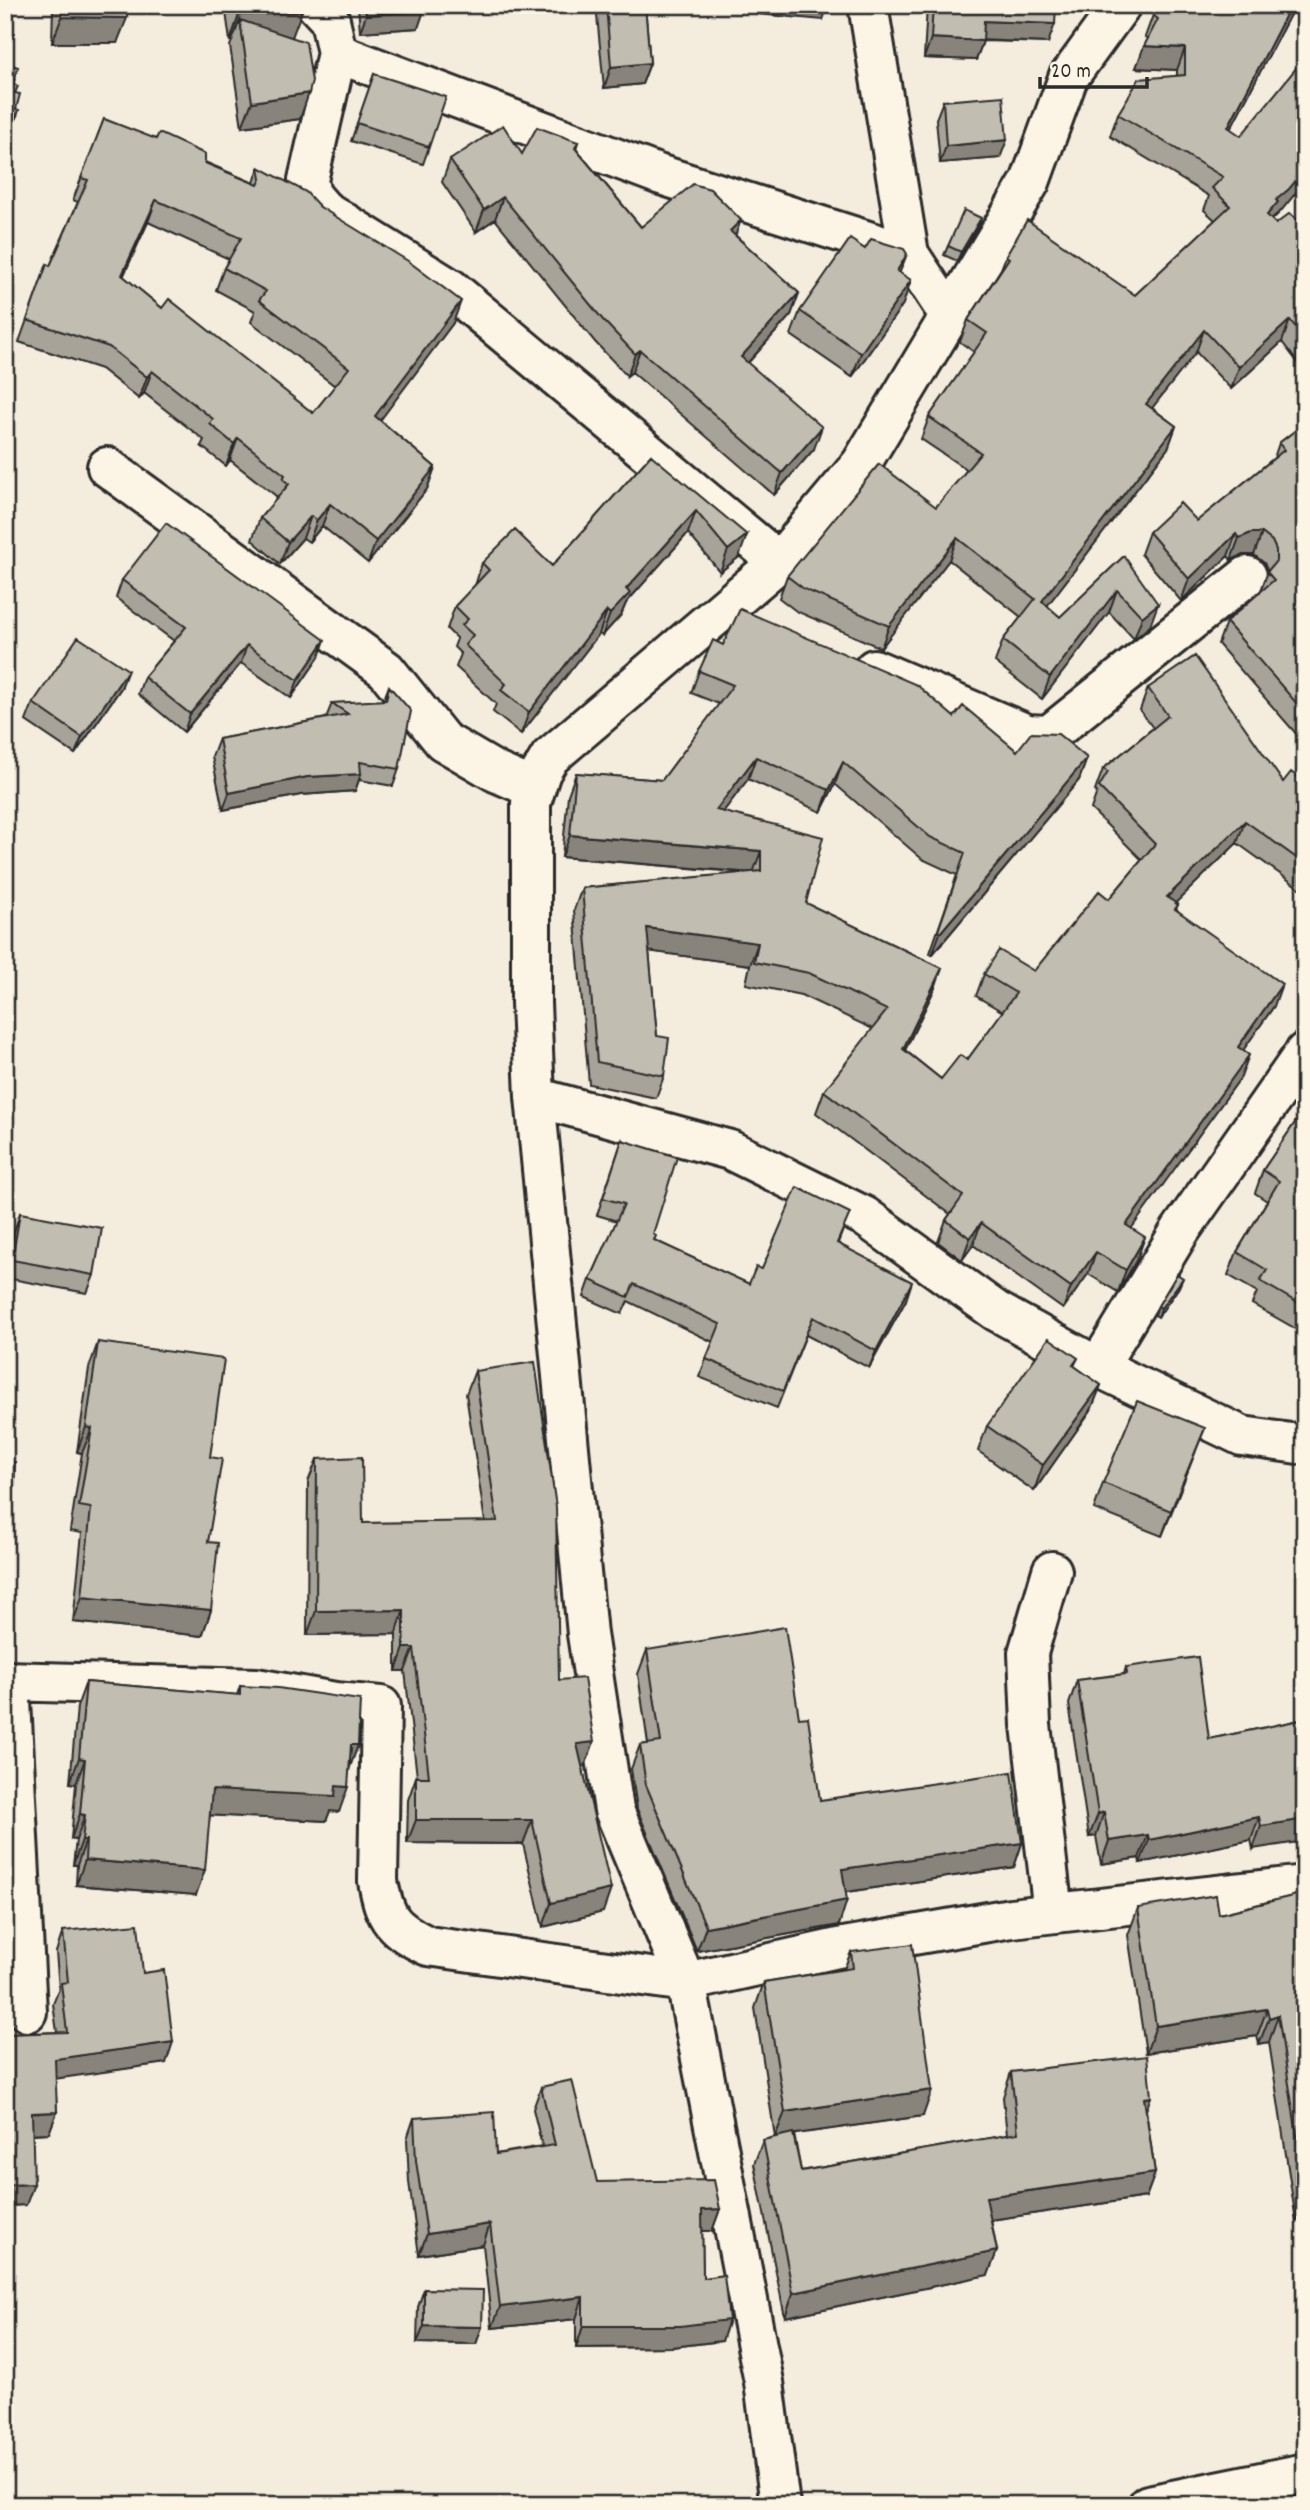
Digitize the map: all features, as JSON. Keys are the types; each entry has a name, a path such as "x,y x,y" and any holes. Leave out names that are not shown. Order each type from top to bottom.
{"main road":[{"path":"868,5 909,254 949,315"},
{"path":"780,2505 764,2382 686,1982 614,1810 587,1634 535,1097 530,820 535,789 550,757 779,562 861,464 1030,182 1068,78 1121,5"},
{"path":"779,562 451,289 324,210 311,195 308,180 328,21 658,174 909,254"},
{"path":"107,467 386,670 443,741 496,772 535,789"},
{"path":"841,654 1027,734 1049,735 1247,576"},
{"path":"728,605 766,621"},
{"path":"1098,1367 1180,1231 1305,1052"},
{"path":"535,1097 730,1150 864,1216 996,1311 1098,1367 1242,1436 1305,1445"},
{"path":"1052,1571 1028,1653 1031,1725 1053,1913"},
{"path":"27,2012 8,1681 256,1688 335,1702 381,1706 378,1881 383,1908 398,1931 428,1946 686,1982 838,1948 1053,1913 1305,1885"},
{"path":"1148,2505 1305,2473"}],"building":[{"path":"62,5 127,5 127,18 62,17"},
{"path":"238,5 301,5 302,11 239,15"},
{"path":"365,5 424,5 424,11 366,15"},
{"path":"606,5 645,5 650,63 611,67"},
{"path":"933,5 1056,5 1055,24 984,21 983,41 931,38"},
{"path":"1158,5 1291,5 1228,127 1241,136 1305,57 1305,170 1276,200 1278,202 1267,215 1276,224 1290,213 1305,227 1305,339 1290,320 1239,367 1204,330 1146,404 1176,426 1042,601 1060,617 1124,556 1158,604 1142,617 1117,590 1050,677 1003,640 1035,599 957,538 889,626 804,589 787,576 879,464 936,507 981,453 929,417 987,333 968,320 1009,258 1006,256 1027,220 1135,295 1230,206 1212,188 1223,177 1118,114 1139,79 1185,75 1185,48 1144,46 1158,19 1153,15"},
{"path":"240,20 306,42 312,81 309,93 252,102"},
{"path":"5,63 18,67 13,84 18,86 15,93 20,94 16,109 19,110 5,138"},
{"path":"374,74 446,97 429,147 357,123"},
{"path":"1003,96 1007,140 946,146 943,101"},
{"path":"104,119 156,139 159,133 205,154 205,163 258,185 261,179 259,167 306,192 320,207 408,261 461,301 375,416 435,467 376,541 330,504 317,520 311,516 288,542 260,518 289,484 283,479 285,475 238,438 234,444 210,424 213,419 152,371 147,377 109,347 27,320 47,264 50,266 88,180 81,178","holes":["156,200 241,238 224,268 266,291 259,300 349,368 313,413 169,299 162,308 122,275"]},
{"path":"503,125 522,154 537,127 578,142 575,148 641,227 693,184 710,189 741,220 730,231 799,293 741,357 822,427 782,473 640,350 635,354 603,320 503,197 484,210 450,160"},
{"path":"964,210 981,218 961,252 948,246"},
{"path":"850,239 865,249 871,239 904,249 907,254 897,271 911,280 861,353 800,311"},
{"path":"1305,423 1305,713 1226,622 1274,580 1267,572 1276,561 1276,550 1272,541 1262,533 1251,533 1239,538 1236,534 1189,579 1149,532 1180,503 1197,521 1284,450 1279,443"},
{"path":"651,455 747,535 728,550 696,511 626,589 630,593 610,614 607,611 529,712 501,690 506,684 465,645 473,635 462,625 468,619 455,606 489,570 482,563 515,530 552,566"},
{"path":"166,523 325,640 298,680 247,645 190,714 144,677 186,627 122,580"},
{"path":"740,609 917,685 954,717 963,706 1017,751 1031,733 1058,734 1087,758 940,933 938,931 965,853 930,837 843,762 829,790 756,757 716,810 823,837 806,903 942,968 903,1049 941,1079 960,1055 967,1060 1016,993 984,974 999,950 1034,971 1099,891 1109,899 1155,844 1099,787 1108,772 1103,769 1168,716 1148,688 1195,656 1283,782 1291,772 1298,777 1305,767 1305,864 1245,821 1167,897 1178,905 1175,909 1282,984 1238,1047 1249,1055 1126,1225 1145,1237 1126,1270 1096,1252 1071,1287 981,1223 970,1238 946,1220 963,1196 824,1091 887,1010 809,973 754,962 758,943 647,928 657,1036 669,1038 664,1076 597,1062 582,888 761,871 761,851 570,835 576,773 662,780 733,685 699,671 713,640 723,645"},
{"path":"78,637 128,670 82,737 33,703"},
{"path":"389,686 411,711 399,769 360,762 361,774 307,777 229,793 219,739 348,714 332,703 386,700"},
{"path":"1305,1108 1305,1307 1260,1281 1267,1270 1237,1252 1279,1181 1263,1170"},
{"path":"622,1140 677,1157 653,1234 656,1236 654,1240 749,1284 756,1267 762,1269 797,1187 850,1213 837,1243 912,1282 876,1351 813,1317 783,1391 706,1359 720,1324 634,1284 628,1297 590,1280 624,1204 603,1198"},
{"path":"20,1213 102,1228 94,1275 12,1260"},
{"path":"1177,1274 1183,1278 1161,1308 1158,1306"},
{"path":"1049,1338 1078,1358 1073,1365 1101,1385 1043,1465 987,1426"},
{"path":"98,1342 224,1359 210,1457 222,1459 208,1542 218,1543 211,1610 82,1597 91,1508 79,1506 92,1428 86,1427"},
{"path":"535,1362 556,1507 559,1680 584,1678 594,1742 577,1744 611,1889 551,1903 532,1820 416,1820 416,1777 429,1777 414,1648 404,1648 404,1610 316,1611 317,1459 362,1457 363,1523 497,1521 475,1371"},
{"path":"1137,1401 1205,1428 1171,1511 1103,1483"},
{"path":"5,1462 15,1462 13,1528 5,1528"},
{"path":"785,1627 799,1718 808,1717 820,1800 1012,1772 1022,1843 842,1869 847,1900 706,1927 646,1785 640,1745 661,1742 647,1650"},
{"path":"1198,1657 1209,1739 1305,1719 1305,1819 1261,1826 1259,1817 1149,1840 1148,1835 1109,1841 1104,1812 1098,1814 1077,1680 1127,1674 1126,1667"},
{"path":"86,1682 240,1695 240,1686 278,1688 360,1700 358,1745 351,1745 348,1787 336,1786 335,1796 212,1790 205,1870 85,1860 86,1840 82,1840 85,1815 80,1814 85,1759 79,1758"},
{"path":"1305,1893 1305,2185 1278,2015 1269,2018 1267,2009 1156,2026 1138,1908 1216,1895 1219,1914"},
{"path":"138,1924 143,1973 164,1970 173,2042 55,2059 57,2112 32,2113 34,2184 5,2185 5,2034 67,2032 61,1983 68,1982 63,1931"},
{"path":"912,1944 932,2090 785,2112 764,1982 853,1968 851,1952"},
{"path":"1147,2056 1151,2097 1144,2098 1155,2173 986,2197 997,2251 793,2293 763,2140 793,2133 801,2171 1018,2133 1011,2072"},
{"path":"572,2080 597,2182 714,2180 720,2209 702,2210 703,2278 724,2275 729,2320 680,2326 583,2326 583,2297 500,2307 490,2224 427,2234 416,2161 414,2118 494,2112 496,2154 555,2145 541,2087"},
{"path":"424,2289 483,2290 482,2327 424,2326"}]}
